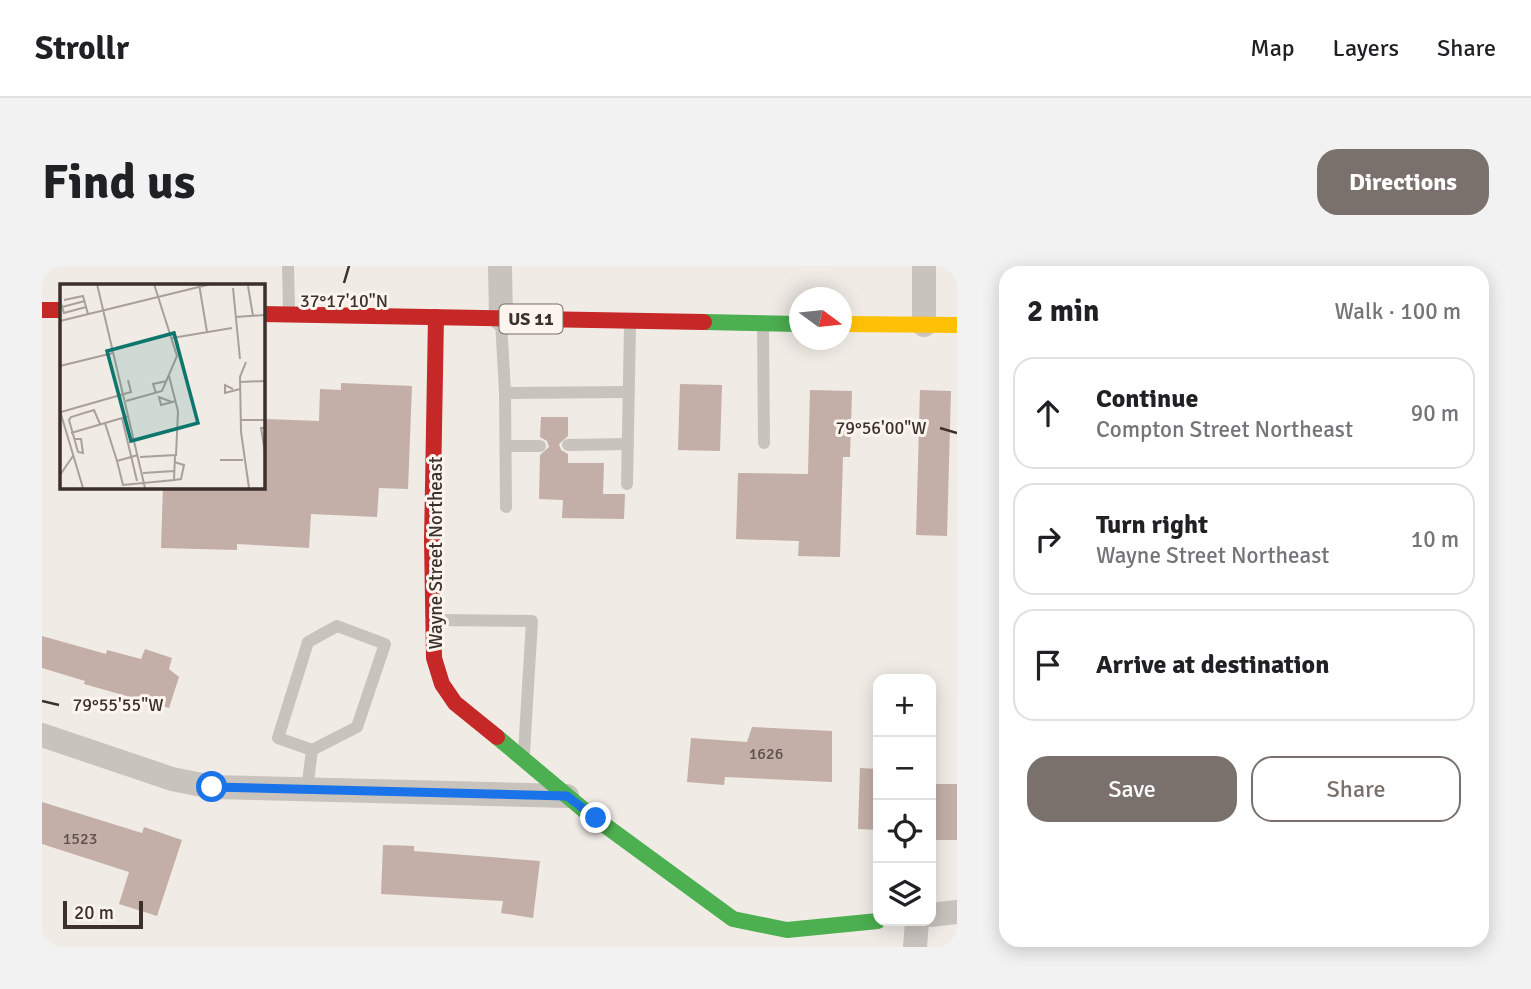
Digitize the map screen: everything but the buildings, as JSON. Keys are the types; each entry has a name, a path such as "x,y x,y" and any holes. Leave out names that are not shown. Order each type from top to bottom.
{"street":[{"path":"500,266 501,319"},
{"path":"924,266 924,325"},
{"path":"42,310 60,310"},
{"name":"US 11","path":"264,314 789,324"},
{"name":"Wayne Street Northeast","path":"436,317 434,658 442,684 455,703 567,796 733,919 752,928 778,932 873,921"},
{"path":"852,324 957,325"},
{"path":"42,735 172,779 212,787 567,796"},
{"path":"936,914 957,912"},
{"path":"915,947 917,926"}],"lane":[{"path":"288,266 289,314"},
{"path":"501,319 506,506"},
{"path":"628,484 631,321"},
{"path":"763,324 764,443"},
{"path":"505,393 629,392"},
{"path":"568,445 628,444"},
{"path":"506,446 540,446"},
{"path":"433,620 532,621 524,758"},
{"path":"337,626 386,644 357,727 312,750 278,738 308,642 337,626"},
{"path":"307,790 312,750"}],"traffic: fast":[{"path":"704,322 789,324"},
{"path":"497,737 584,810 733,919 787,930 873,921"}],"traffic: slow":[{"path":"852,324 957,325"}],"traffic: jam":[{"path":"42,310 60,310"},
{"path":"264,314 704,322"},
{"path":"436,317 432,541 434,658 442,684 455,703 497,737"}],"route":[{"path":"212,787 567,796 596,818"}]}
